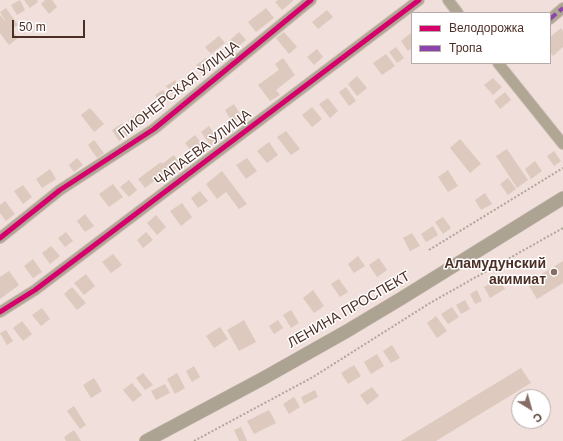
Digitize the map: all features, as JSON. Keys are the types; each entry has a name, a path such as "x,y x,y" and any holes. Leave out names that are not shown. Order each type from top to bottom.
{"main road":[{"name":"ЛЕНИНА ПРОСПЕКТ","path":"146,441 162,437 347,331 563,198"}],"street":[{"name":"ПИОНЕРСКАЯ УЛИЦА","path":"0,238 60,190 154,129 311,0"},
{"name":"ЧАПАЕВА УЛИЦА","path":"0,312 35,290 419,0"},
{"path":"448,0 457,12"},
{"path":"551,18 563,8"},
{"path":"499,64 563,144"}],"path":[{"path":"429,250 563,168"},
{"path":"194,441 313,377 430,303 563,228"}],"building":[{"path":"20,0 25,10 17,15 11,5"},
{"path":"24,0 37,0 38,2 30,8"},
{"path":"45,0 52,0 57,7 49,14 41,4"},
{"path":"278,0 293,1 282,10 275,2"},
{"path":"6,8 18,25 11,29 18,38 9,45 0,33 0,15 6,22 0,12"},
{"path":"266,8 274,18 256,32 248,22"},
{"path":"327,10 333,17 318,29 312,22"},
{"path":"561,28 563,31 563,47 553,56 551,53 551,36"},
{"path":"239,32 246,40 235,49 229,41"},
{"path":"284,32 297,47 289,54 276,38"},
{"path":"411,33 411,49 408,51 401,41"},
{"path":"219,36 225,43 211,54 205,47"},
{"path":"396,47 404,58 397,63 389,52"},
{"path":"317,49 323,57 314,65 307,57"},
{"path":"386,54 395,66 382,75 373,63"},
{"path":"206,58 212,66 202,74 196,65"},
{"path":"283,58 295,75 276,90 280,95 270,101 258,85 279,70 275,64"},
{"path":"357,76 367,88 357,96 348,84"},
{"path":"493,78 502,87 493,95 484,85"},
{"path":"175,80 182,89 174,96 166,86"},
{"path":"346,87 356,101 349,106 339,92"},
{"path":"163,90 170,99 161,105 155,95"},
{"path":"505,92 511,100 500,109 494,101"},
{"path":"328,98 338,111 330,118 319,104"},
{"path":"234,104 242,117 233,123 225,110"},
{"path":"312,107 322,119 312,127 302,115"},
{"path":"90,108 104,124 94,132 81,115"},
{"path":"138,113 145,123 134,129 128,120"},
{"path":"123,123 130,134 119,141 112,130"},
{"path":"209,126 219,140 211,146 201,132"},
{"path":"286,131 300,149 291,155 277,137"},
{"path":"195,135 205,148 195,156 185,143"},
{"path":"460,139 481,164 470,173 450,148"},
{"path":"94,140 104,153 97,158 88,145"},
{"path":"269,142 278,155 267,163 257,151"},
{"path":"507,149 528,180 517,188 496,156"},
{"path":"554,151 561,161 554,166 547,156"},
{"path":"174,155 181,165 170,174 168,171 145,188 138,179 161,162 162,164"},
{"path":"77,158 83,165 74,172 69,165"},
{"path":"247,158 257,171 246,179 236,165"},
{"path":"535,161 542,171 531,179 525,169"},
{"path":"50,169 56,179 42,188 36,179"},
{"path":"448,170 458,186 448,192 438,177"},
{"path":"222,171 247,204 239,209 226,192 217,199 206,184"},
{"path":"508,178 516,189 508,195 500,184"},
{"path":"129,180 137,190 129,197 120,187"},
{"path":"113,184 123,197 109,207 99,194"},
{"path":"23,185 32,197 23,204 14,191"},
{"path":"200,191 208,201 198,208 191,198"},
{"path":"485,193 492,204 481,210 475,200"},
{"path":"5,201 15,214 6,221 0,213 0,205"},
{"path":"182,203 192,217 181,226 170,211"},
{"path":"85,214 94,226 85,232 77,221"},
{"path":"156,215 166,227 157,235 147,223"},
{"path":"443,217 451,228 443,234 435,222"},
{"path":"433,226 438,235 426,242 421,234"},
{"path":"66,232 73,241 65,247 58,238"},
{"path":"146,232 153,240 143,248 137,240"},
{"path":"412,233 420,246 410,251 403,238"},
{"path":"51,246 60,256 50,264 42,253"},
{"path":"113,254 122,265 111,273 102,262"},
{"path":"358,256 365,266 354,273 348,264"},
{"path":"379,258 387,270 377,277 369,265"},
{"path":"33,259 42,272 33,278 24,266"},
{"name":"Аламудунский акимиат","path":"563,261 563,283 537,299 527,283"},
{"path":"9,271 19,285 0,299 0,277"},
{"path":"86,274 95,286 84,295 74,283"},
{"path":"339,279 348,292 340,297 331,284"},
{"path":"499,279 505,289 490,298 484,287"},
{"path":"72,287 86,303 77,310 64,294"},
{"path":"313,290 324,306 314,313 303,298"},
{"path":"477,290 482,301 475,304 470,294"},
{"path":"465,300 470,309 461,314 456,305"},
{"path":"452,307 459,317 448,324 441,314"},
{"path":"42,308 50,319 41,326 32,315"},
{"path":"291,310 299,323 291,328 283,315"},
{"path":"436,316 447,331 437,338 427,323"},
{"path":"244,320 256,342 239,351 227,330"},
{"path":"278,320 283,328 274,334 269,326"},
{"path":"22,321 32,334 23,341 13,328"},
{"path":"220,327 228,339 214,348 206,336"},
{"path":"6,330 13,341 7,345 0,333"},
{"path":"392,345 400,358 391,363 383,351"},
{"path":"377,354 384,366 371,374 364,362"},
{"path":"354,365 361,376 348,384 341,373"},
{"path":"194,366 200,377 192,382 186,371"},
{"path":"521,368 531,383 521,389 511,389 511,395 436,441 401,441"},
{"path":"143,373 153,385 145,390 136,378"},
{"path":"177,373 185,388 175,394 167,379"},
{"path":"94,378 102,391 91,398 83,385"},
{"path":"132,383 142,395 133,402 123,390"},
{"path":"165,384 170,393 156,400 151,391"},
{"path":"372,387 379,396 367,405 360,395"},
{"path":"315,390 318,397 304,404 301,397"},
{"path":"294,397 300,407 289,414 283,404"},
{"path":"74,406 86,425 80,429 67,411"},
{"path":"269,410 276,423 254,434 247,421"},
{"path":"241,427 247,441 239,441 234,430"},
{"path":"74,430 81,441 66,441 64,437"}],"marked path":[{"path":"551,18 563,8"}],"cycle path":[{"path":"0,238 60,190 154,129 311,0"},
{"path":"0,312 35,290 419,0"}],"place":[{"name":"Аламудунский акимиат","path":"554,272"}]}
